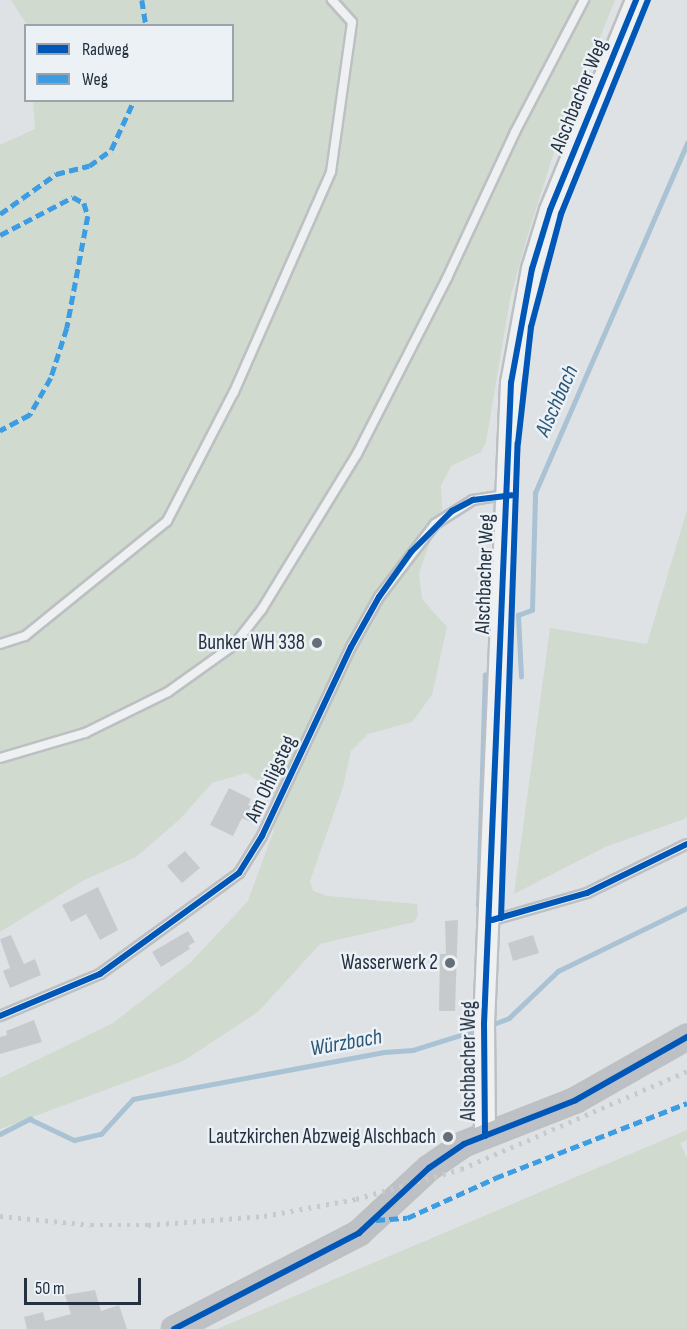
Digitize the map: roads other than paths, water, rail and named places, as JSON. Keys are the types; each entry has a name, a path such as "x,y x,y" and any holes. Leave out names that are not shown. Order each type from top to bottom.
{"main road":[{"path":"174,1329 238,1299 359,1233 429,1168 485,1136 576,1100 687,1037"}],"street":[{"name":"Alschbacher Weg","path":"485,1136 484,1034 504,495 511,383 532,269 550,210 636,0"}],"lane":[{"path":"0,644 25,636 167,521 234,392 332,172 352,22 332,0"},
{"path":"0,758 85,734 168,692 234,645 262,609 357,454 447,278 515,132 584,0"},
{"name":"Am Ohligsteg","path":"0,1016 100,975 239,873 262,836 351,647 379,597 435,524 473,500 504,495"},
{"path":"489,921 587,893 687,844"}],"waterway":[{"name":"Alschbach","path":"521,677 518,615 532,610 535,493 687,143"},
{"name":"Alschbach","path":"478,906 485,675"},
{"name":"Würzbach","path":"491,1025 509,1018 558,971 687,908"},
{"name":"Würzbach","path":"0,1134 30,1119 74,1140 101,1134 133,1099 384,1052 413,1050 480,1029"}],"railway":[{"path":"0,1216 91,1225 148,1225 264,1216 356,1199 461,1169 687,1071"}],"place":[{"name":"Bunker WH 338","path":"317,643"},
{"name":"Wasserwerk 2","path":"450,963"},
{"name":"Lautzkirchen Abzweig Alschbach","path":"448,1137"}]}
